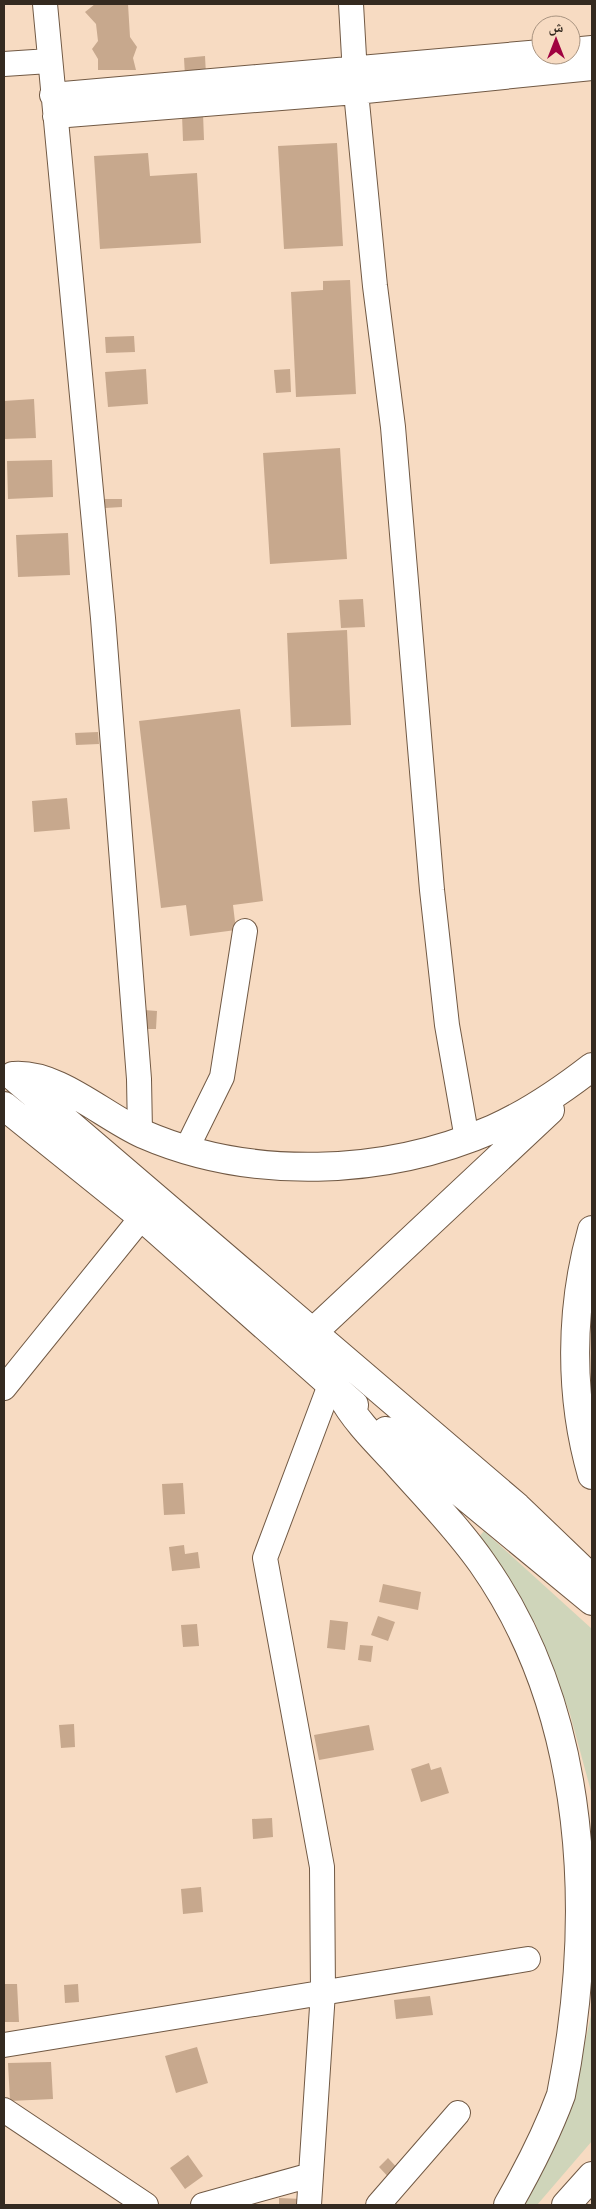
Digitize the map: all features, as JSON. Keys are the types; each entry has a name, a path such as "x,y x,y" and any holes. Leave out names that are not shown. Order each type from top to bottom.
{"highway":[{"path":"8,1081 26,1075 55,1084 140,1132 186,1150 251,1164 315,1166 377,1161 437,1148 467,1139 519,1116 544,1102 592,1068"},
{"path":"309,1367 306,1350 312,1332 592,1068"},
{"path":"8,1081 312,1332 517,1507 592,1579"},
{"path":"4,1106 142,1217 309,1367 592,1601"},
{"path":"592,1230 582,1266 574,1356 585,1451 592,1475"},
{"path":"335,1389 354,1417 446,1517 498,1587 539,1663 565,1731 577,1776 585,1821 591,1913 589,1960 583,2005 574,2050 561,2095 533,2159 508,2205"},
{"path":"566,2205 592,2176"}],"street":[{"path":"44,4 102,618 139,1079 140,1132"},
{"path":"351,4 356,92 375,286 393,427 434,909 447,1025 467,1139"},
{"path":"54,105 356,68 531,53"},
{"path":"4,64 49,61"},
{"path":"54,105 356,92 592,68"},
{"path":"186,1150 222,1077 245,931"},
{"path":"4,1388 142,1217"},
{"path":"309,2205 323,1992 322,1867 265,1558 335,1389"},
{"path":"4,2045 528,1959"},
{"path":"4,2110 146,2205"},
{"path":"378,2205 458,2113"},
{"path":"203,2205 311,2175"}],"green space":[{"path":"484,1531 592,1629 592,1795 570,1714 535,1623 478,1538"},
{"path":"592,2011 592,2141 537,2205 521,2205 572,2100"}],"building":[{"path":"95,4 128,4 130,37 137,47 133,58 136,70 98,70 98,59 92,49 98,41 96,24 85,12"},
{"path":"205,56 206,75 185,76 184,58"},
{"path":"203,113 204,140 183,141 182,115"},
{"path":"337,143 343,246 284,249 278,146"},
{"path":"148,153 150,176 197,173 201,243 100,249 94,156"},
{"path":"350,280 356,394 296,397 291,292 323,290 323,281"},
{"path":"134,336 135,352 106,353 105,337"},
{"path":"146,369 148,404 108,407 105,372"},
{"path":"290,369 291,392 276,393 274,370"},
{"path":"34,399 36,438 4,439 4,401"},
{"path":"340,448 347,559 270,564 263,453"},
{"path":"52,460 53,497 8,499 7,461"},
{"path":"105,499 122,499 122,507 105,508"},
{"path":"68,533 70,575 18,577 16,535"},
{"path":"363,599 365,627 341,628 339,600"},
{"path":"347,630 351,725 291,727 287,633"},
{"path":"240,709 263,901 233,905 236,930 190,936 186,905 161,908 139,721"},
{"path":"98,732 99,744 76,745 75,733"},
{"path":"67,798 70,829 34,832 32,801"},
{"path":"144,1010 157,1011 156,1029 144,1029"},
{"path":"183,1483 185,1514 164,1515 162,1484"},
{"path":"184,1545 185,1554 198,1552 200,1568 172,1571 169,1547"},
{"path":"383,1584 421,1592 418,1610 379,1602"},
{"path":"378,1616 395,1622 388,1641 371,1635"},
{"path":"330,1620 348,1622 345,1650 327,1648"},
{"path":"197,1624 199,1646 183,1647 181,1625"},
{"path":"360,1645 373,1646 371,1662 358,1660"},
{"path":"74,1724 75,1747 61,1748 59,1725"},
{"path":"369,1725 374,1750 319,1760 314,1735"},
{"path":"429,1763 431,1770 441,1767 449,1793 421,1802 411,1769"},
{"path":"272,1818 273,1837 253,1839 252,1819"},
{"path":"201,1887 203,1912 183,1914 181,1889"},
{"path":"4,1984 17,1984 19,2022 4,2022"},
{"path":"78,1984 79,2002 65,2003 64,1985"},
{"path":"430,1996 433,2015 396,2019 394,2000"},
{"path":"197,2047 208,2083 176,2093 165,2056"},
{"path":"51,2062 53,2099 10,2101 8,2063"},
{"path":"188,2155 203,2176 185,2189 170,2168"},
{"path":"388,2158 402,2173 393,2182 379,2167"},
{"path":"279,2198 302,2199 302,2205 279,2205"}]}
